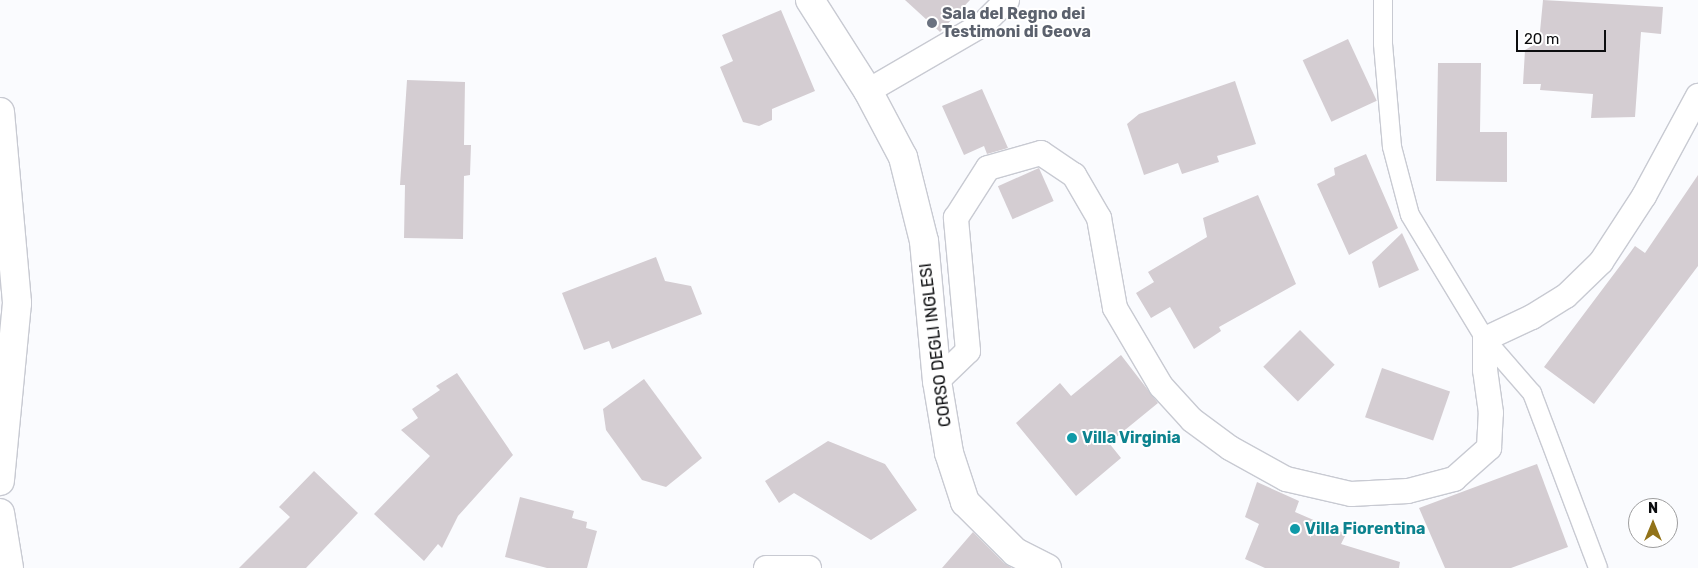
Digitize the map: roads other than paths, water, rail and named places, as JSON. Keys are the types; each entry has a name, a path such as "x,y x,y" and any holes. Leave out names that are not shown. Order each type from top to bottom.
{"main road":[{"name":"CORSO DEGLI INGLESI","path":"810,0 868,90 902,157 924,242 937,381 949,452 965,502 1015,552 1047,568"},
{"path":"0,481 17,303 1,130"},
{"path":"0,513 9,568"}],"street":[{"path":"868,90 983,24 1007,0"},
{"path":"1382,0 1382,44 1392,147 1410,215 1485,339 1532,393 1598,568"},
{"path":"1485,339 1532,317 1566,296 1601,262 1644,196 1698,96"},
{"path":"937,381 968,351 956,218 988,168 1041,153 1074,175 1099,218 1115,308 1161,386 1192,420 1230,448 1286,479 1351,494 1408,491 1454,479 1488,448 1492,413 1485,370 1485,339"},
{"path":"766,568 809,568"}],"place":[{"name":"Sala del Regno dei Testimoni di Geova","path":"932,23"},
{"name":"Villa Virginia","path":"1072,438"},
{"name":"Villa Fiorentina","path":"1295,529"}]}
